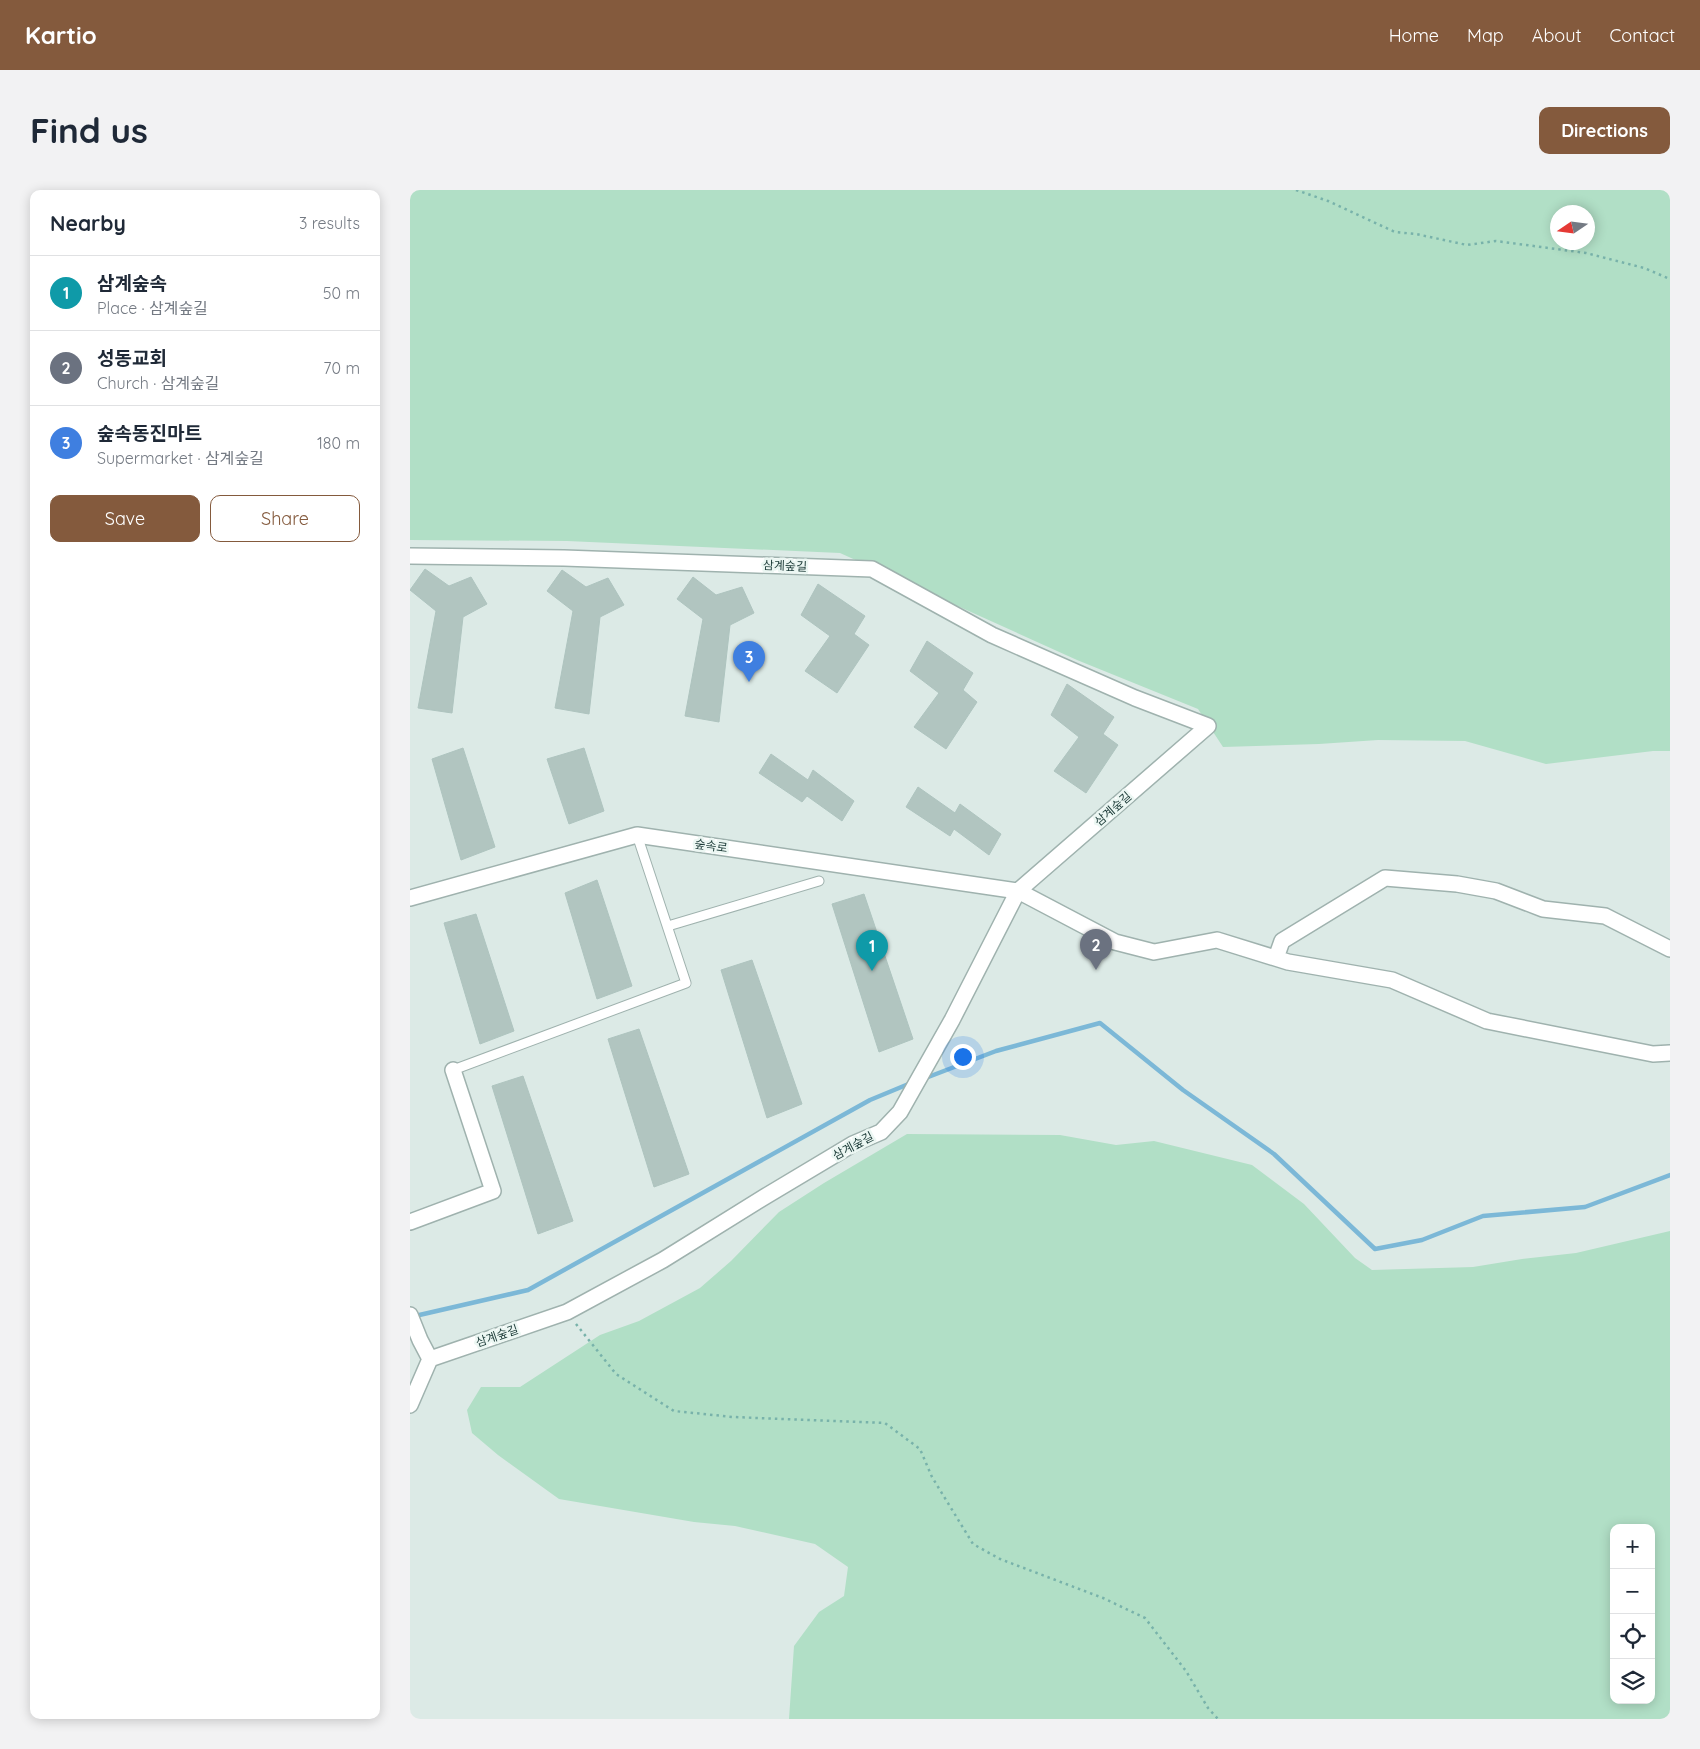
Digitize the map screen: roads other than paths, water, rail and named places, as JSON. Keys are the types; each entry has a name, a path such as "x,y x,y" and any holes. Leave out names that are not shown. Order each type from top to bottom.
{"street":[{"name":"삼계숲길","path":"410,556 564,558 872,569 992,635 1135,698 1208,726 1018,892 952,1020 900,1112 881,1132 853,1144 663,1260 567,1312 430,1359"},
{"name":"숲속로","path":"410,898 637,835 1018,892 1115,942 1154,952 1217,940 1288,962 1392,980 1487,1021 1653,1054 1670,1053"},
{"path":"1276,958 1282,942 1386,878 1457,884 1496,891 1543,908 1605,916 1670,949"},
{"path":"410,1222 493,1190 453,1070"},
{"path":"410,1315 430,1359 410,1405"}],"lane":[{"path":"453,1070 686,983 637,835"},
{"path":"668,926 819,881"}],"waterway":[{"path":"923,1079 996,1051 1100,1023 1183,1090 1274,1154 1375,1249 1422,1240 1483,1216 1585,1207 1670,1175"},
{"path":"415,1316 528,1290 870,1100 911,1083"}],"place":[{"name":"숲속동진마트","path":"749,682"},
{"name":"성동교회","path":"1096,970"},
{"name":"삼계숲속","path":"872,971"}]}
